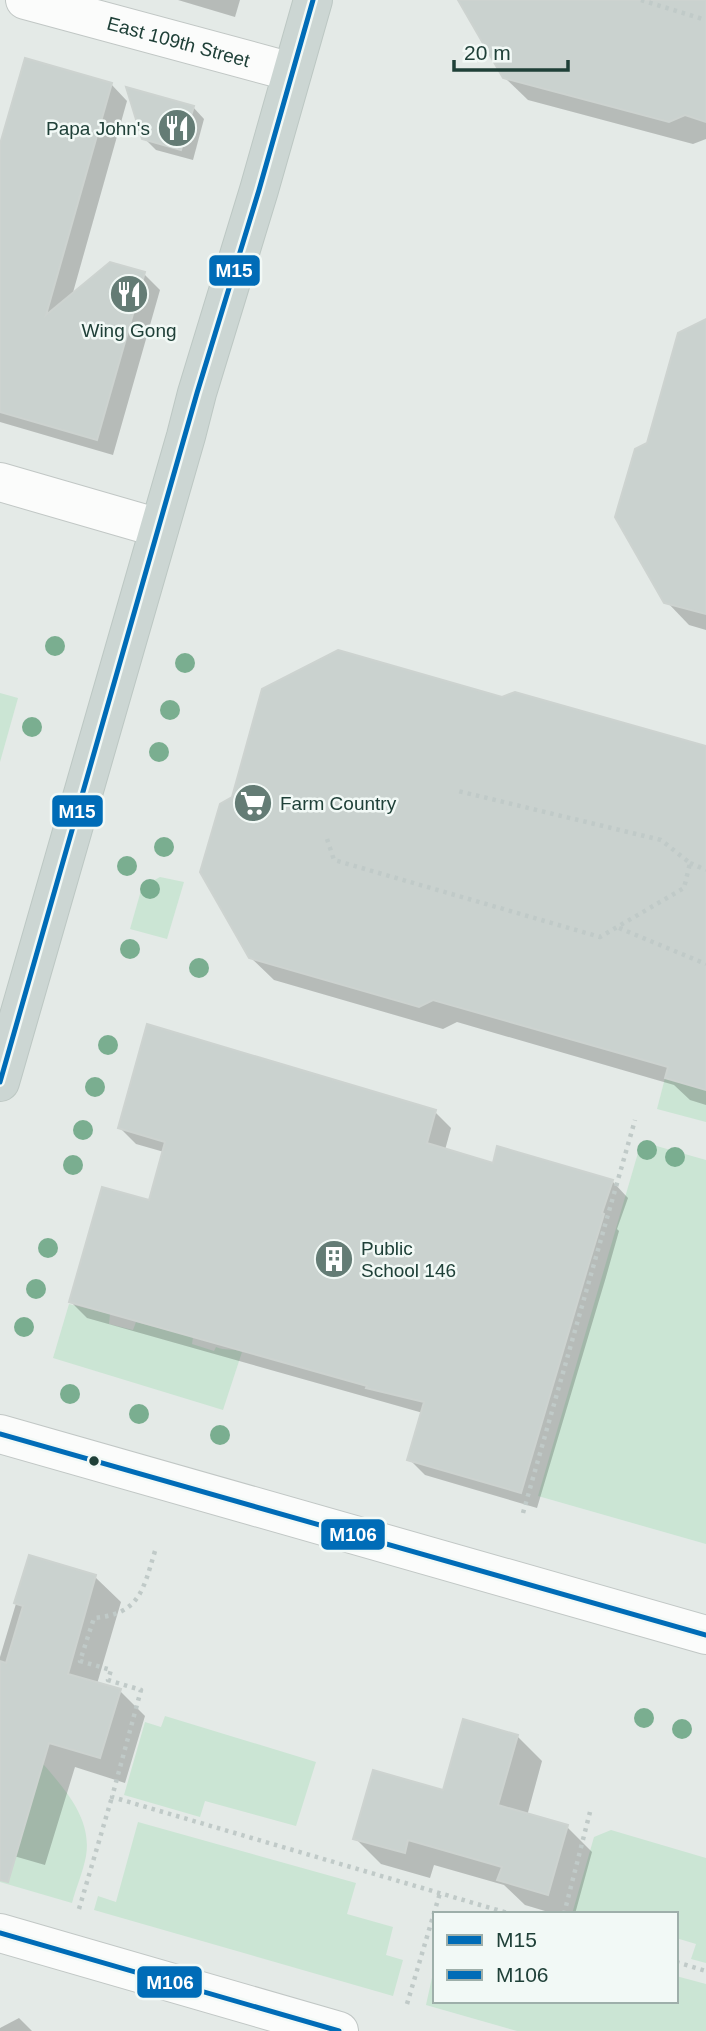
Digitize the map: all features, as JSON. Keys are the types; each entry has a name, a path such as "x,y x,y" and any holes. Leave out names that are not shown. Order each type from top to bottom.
{"main road":[{"path":"0,1082 197,393 313,0"}],"street":[{"name":"East 109th Street","path":"25,0 292,72"},
{"path":"0,482 159,528"},
{"path":"0,1434 706,1635"},
{"path":"0,1933 339,2031"}],"path":[{"path":"641,0 706,20"},
{"path":"458,791 661,840 690,863 706,870"},
{"path":"327,839 334,860 600,937 684,888 690,863"},
{"path":"618,927 706,964"},
{"path":"523,1513 635,1120"},
{"path":"79,1909 141,1690 108,1680 111,1670 80,1661 94,1618 122,1612 140,1597 155,1551"},
{"path":"112,1797 503,1912"},
{"path":"565,1912 590,1812"},
{"path":"434,1912 440,1893"},
{"path":"407,2004 433,1917"},
{"path":"678,1963 706,1971"}],"green space":[{"path":"0,693 18,698 0,762"},
{"path":"160,877 184,882 167,939 130,929 142,887"},
{"path":"665,1078 706,1090 706,1122 657,1109"},
{"path":"646,1143 706,1160 706,1544 538,1496 640,1146"},
{"path":"69,1304 110,1314 109,1324 133,1330 136,1322 193,1337 192,1344 214,1351 216,1347 242,1352 223,1410 53,1358"},
{"path":"165,1716 316,1762 296,1826 205,1801 200,1817 124,1795 145,1722 161,1727"},
{"path":"34,1753 72,1800 84,1826 86,1856 72,1903 0,1882 0,1835 20,1841 34,1795"},
{"path":"138,1822 356,1883 347,1914 393,1927 386,1955 403,1960 393,1996 94,1910 98,1896 116,1902"},
{"path":"611,1830 706,1858 706,1963 691,1959 696,1944 678,1939 678,1912 573,1912 594,1837"},
{"path":"433,1973 433,2003 678,2003 678,1977 706,1984 706,2031 517,2031 426,2005"}],"building":[{"path":"458,0 706,0 706,122 685,115 669,122 503,78"},
{"path":"25,58 112,83 46,315 110,262 145,272 97,440 0,412 0,144"},
{"path":"126,87 194,106 181,150 142,139"},
{"path":"706,319 706,614 664,603 615,517 635,449 647,443 678,333"},
{"path":"338,650 502,697 515,692 706,746 706,1090 665,1078 668,1067 433,1000 419,1007 249,958 200,872 220,804 232,797 262,689"},
{"name":"Public School 146","path":"147,1024 436,1110 427,1143 493,1163 497,1146 613,1180 521,1493 407,1460 424,1402 366,1388 367,1386 69,1302 102,1187 149,1200 165,1142 118,1128"},
{"path":"29,1555 96,1575 68,1674 121,1689 100,1758 49,1743 8,1882 0,1880 0,1661 6,1663 23,1606 14,1603"},
{"path":"463,1719 518,1735 498,1805 568,1825 548,1895 497,1880 502,1867 408,1840 405,1853 353,1839 373,1770 443,1790"}],"transit line":[{"name":"M15","path":"0,1082 197,393 313,0"},
{"name":"M106","path":"0,1434 706,1635"},
{"name":"M106","path":"0,1933 339,2031"}],"place":[{"name":"Papa John's","path":"177,128"},
{"name":"Wing Gong","path":"129,294"},
{"name":"Farm Country","path":"253,803"},
{"name":"Public School 146","path":"334,1259"}]}
